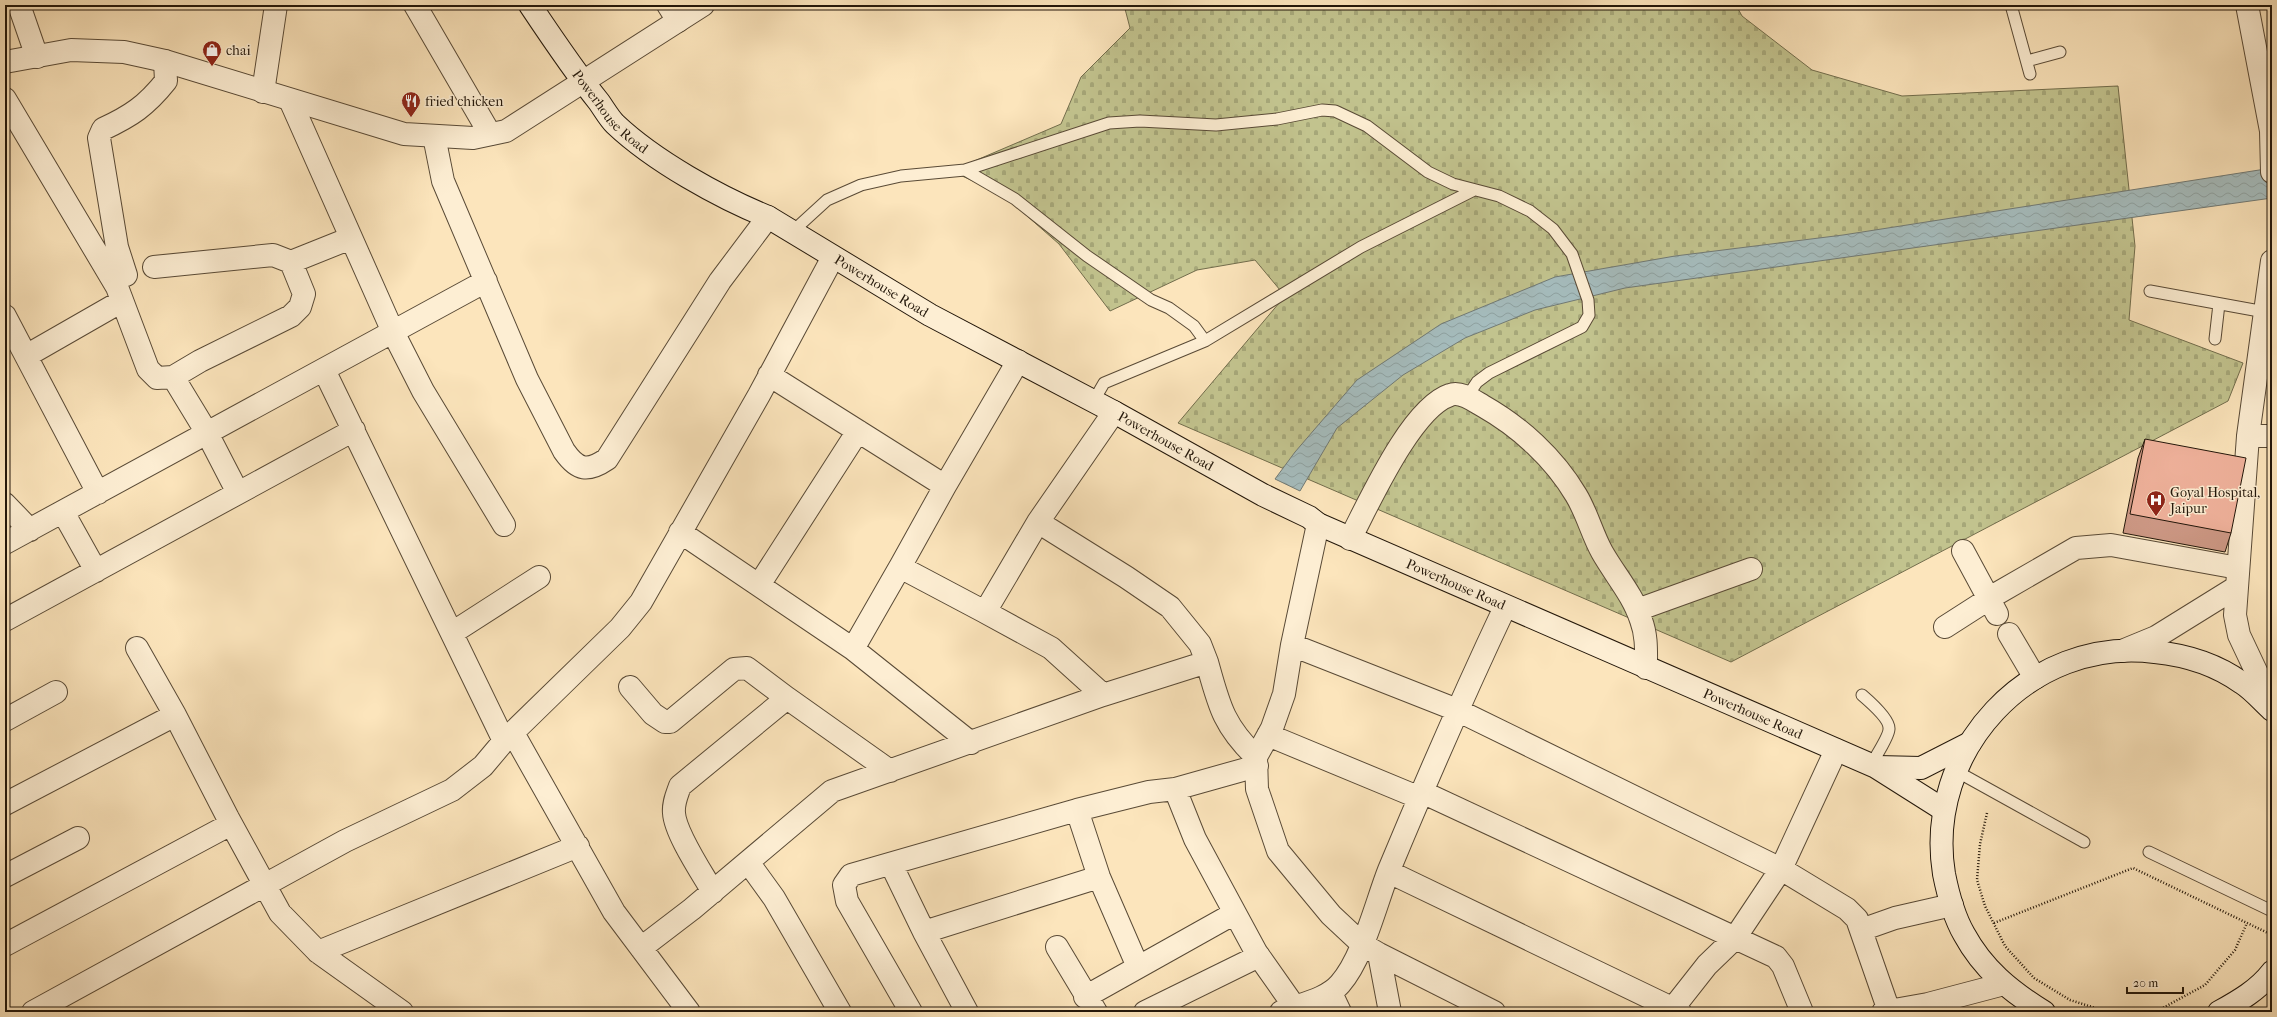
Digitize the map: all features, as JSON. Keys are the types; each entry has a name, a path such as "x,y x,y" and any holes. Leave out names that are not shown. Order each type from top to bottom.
{"street":[{"path":"19,5 37,57"},
{"path":"263,92 276,5"},
{"path":"415,5 490,134"},
{"name":"Powerhouse Road","path":"530,5 581,82 615,123 645,148 687,175 745,208 768,217 930,315 1114,412 1263,495 1350,539 1873,766"},
{"path":"5,62 71,50 124,52 165,62 404,134 473,138 506,131 537,113 581,82 673,13 703,5"},
{"path":"2248,5 2271,131 2272,164"},
{"path":"126,275 117,247 100,138 102,129 129,117 155,94 166,81 165,62"},
{"path":"5,99 117,287 148,369 157,378 174,378 200,361 291,316 300,307 304,294 291,262"},
{"path":"290,100 393,332 423,391 504,525"},
{"path":"434,136 442,181 527,379 564,451 571,461 583,468 595,467 607,459 720,281 768,217"},
{"path":"154,267 260,255 274,255 291,262 351,238"},
{"path":"33,1012 345,841 452,790 483,766 508,737 620,628 641,602 769,375 833,257"},
{"path":"2272,261 2248,436 2235,615 2239,635 2272,705"},
{"path":"5,544 486,282"},
{"path":"26,356 122,301"},
{"path":"5,316 98,493"},
{"path":"853,649 944,486 1018,361"},
{"path":"324,370 452,633 508,737 578,846 614,912 641,948 680,1009"},
{"path":"769,375 944,486"},
{"path":"174,378 207,433 238,493"},
{"path":"1350,539 1409,432 1440,400 1451,394 1467,397 1503,418 1534,443 1562,475 1576,496 1602,552 1620,578 1637,610 1646,635 1646,668"},
{"path":"985,612 1038,522 1114,412"},
{"path":"5,620 354,430"},
{"path":"759,585 858,431"},
{"path":"2248,436 2272,436"},
{"path":"5,504 30,530"},
{"path":"63,512 96,571"},
{"path":"1314,521 1284,694 1256,761 1257,788 1278,851 1331,915 1366,950 1462,1005 1494,1012"},
{"path":"1038,522 1170,607 1200,644 1207,662 1221,710 1234,733 1256,761"},
{"path":"680,532 853,649 971,743"},
{"path":"1945,627 1993,606 2076,548 2111,545 2237,578"},
{"path":"1963,551 1993,606"},
{"path":"900,567 1051,648 1103,695"},
{"path":"1637,610 1751,569"},
{"path":"452,633 539,577"},
{"path":"2044,1012 2015,995 1987,968 1963,933 1948,895 1941,854 1944,810 1960,759 1985,720 2011,694 2035,678 2071,661 2093,655 2122,650 2156,637 2237,578"},
{"path":"1175,789 1195,839 1288,1009 1338,996 1366,950 1389,872 1457,710 1505,607"},
{"path":"2009,634 2035,678"},
{"path":"1292,645 1457,710 1781,869 1847,909 1857,919 1886,1011 1928,1004 2004,984"},
{"path":"138,648 175,715 231,824 280,912 318,952 402,1012"},
{"path":"2122,650 2169,654 2199,662 2243,683 2272,710"},
{"path":"641,948 713,892 832,791 1103,695 1207,662"},
{"path":"630,687 653,714 665,722 670,722 734,669 747,668 890,771"},
{"path":"5,720 56,692"},
{"path":"713,892 680,832 674,814 675,800 680,786 787,698"},
{"path":"5,804 175,715"},
{"path":"1268,735 1421,795 1776,957 1783,966 1802,1012"},
{"path":"1873,766 1920,768 1970,743"},
{"path":"1389,872 1674,1011 1707,965 1735,938 1781,869 1836,750"},
{"path":"911,1012 847,901 844,885 851,875 1077,810 1149,792 1175,789 1256,761"},
{"path":"1873,766 1944,810"},
{"path":"1077,810 1099,877 1138,967"},
{"path":"5,945 231,824"},
{"path":"5,876 78,838"},
{"path":"318,952 578,846"},
{"path":"748,862 774,898 840,1012"},
{"path":"891,864 924,932 967,1012"},
{"path":"924,932 1099,877"},
{"path":"1861,930 1894,918 1952,905"},
{"path":"1057,947 1090,1004 1138,967 1235,913"},
{"path":"1366,950 1390,1012"},
{"path":"1145,1012 1259,956"},
{"path":"2219,1012 2241,1000 2270,977"}],"lane":[{"path":"2011,5 2030,74"},
{"path":"2027,61 2060,52"},
{"path":"792,232 827,200 861,185 901,176 965,170 1109,123 1140,122 1222,125 1277,119 1322,110 1335,110 1367,126 1428,172 1453,184 1499,196 1530,211 1553,229 1572,254 1588,300 1589,315 1582,327 1489,373 1477,382 1467,397"},
{"path":"965,170 1015,199 1087,256 1151,300 1169,308 1194,326 1205,341"},
{"path":"1093,402 1104,383 1205,341 1361,247 1474,190"},
{"path":"2150,291 2265,312"},
{"path":"2215,339 2219,304"},
{"path":"1862,695 1888,722 1889,729 1873,766"},
{"path":"1956,771 2084,842"},
{"path":"2149,852 2272,911"}],"path":[{"path":"1987,813 1980,844 1977,880 1985,906 2005,946 2034,978 2070,1000 2108,1012"},
{"path":"1994,923 2133,868 2272,935"},
{"path":"2140,1012 2160,1010 2205,985 2235,950 2247,922"}],"green space":[{"path":"1124,5 1736,5 1742,16 1812,70 1902,96 2118,86 2135,246 2129,320 2243,363 2228,401 1731,662 1178,423 1285,296 1255,260 1197,270 1110,311 1059,244 1002,194 951,171 1061,124 1081,77 1130,28"}],"water":[{"path":"2272,168 2272,198 1625,288 1535,310 1465,338 1403,375 1337,428 1300,491 1275,479 1295,452 1357,380 1441,324 1555,277 1675,256 1843,235"}],"building":[{"path":"2145,439 2246,458 2231,533 2130,514"}],"place":[{"name":"chai","path":"212,67"},
{"name":"fried chicken","path":"411,118"},
{"name":"Goyal Hospital, Jaipur","path":"2156,517"}]}
